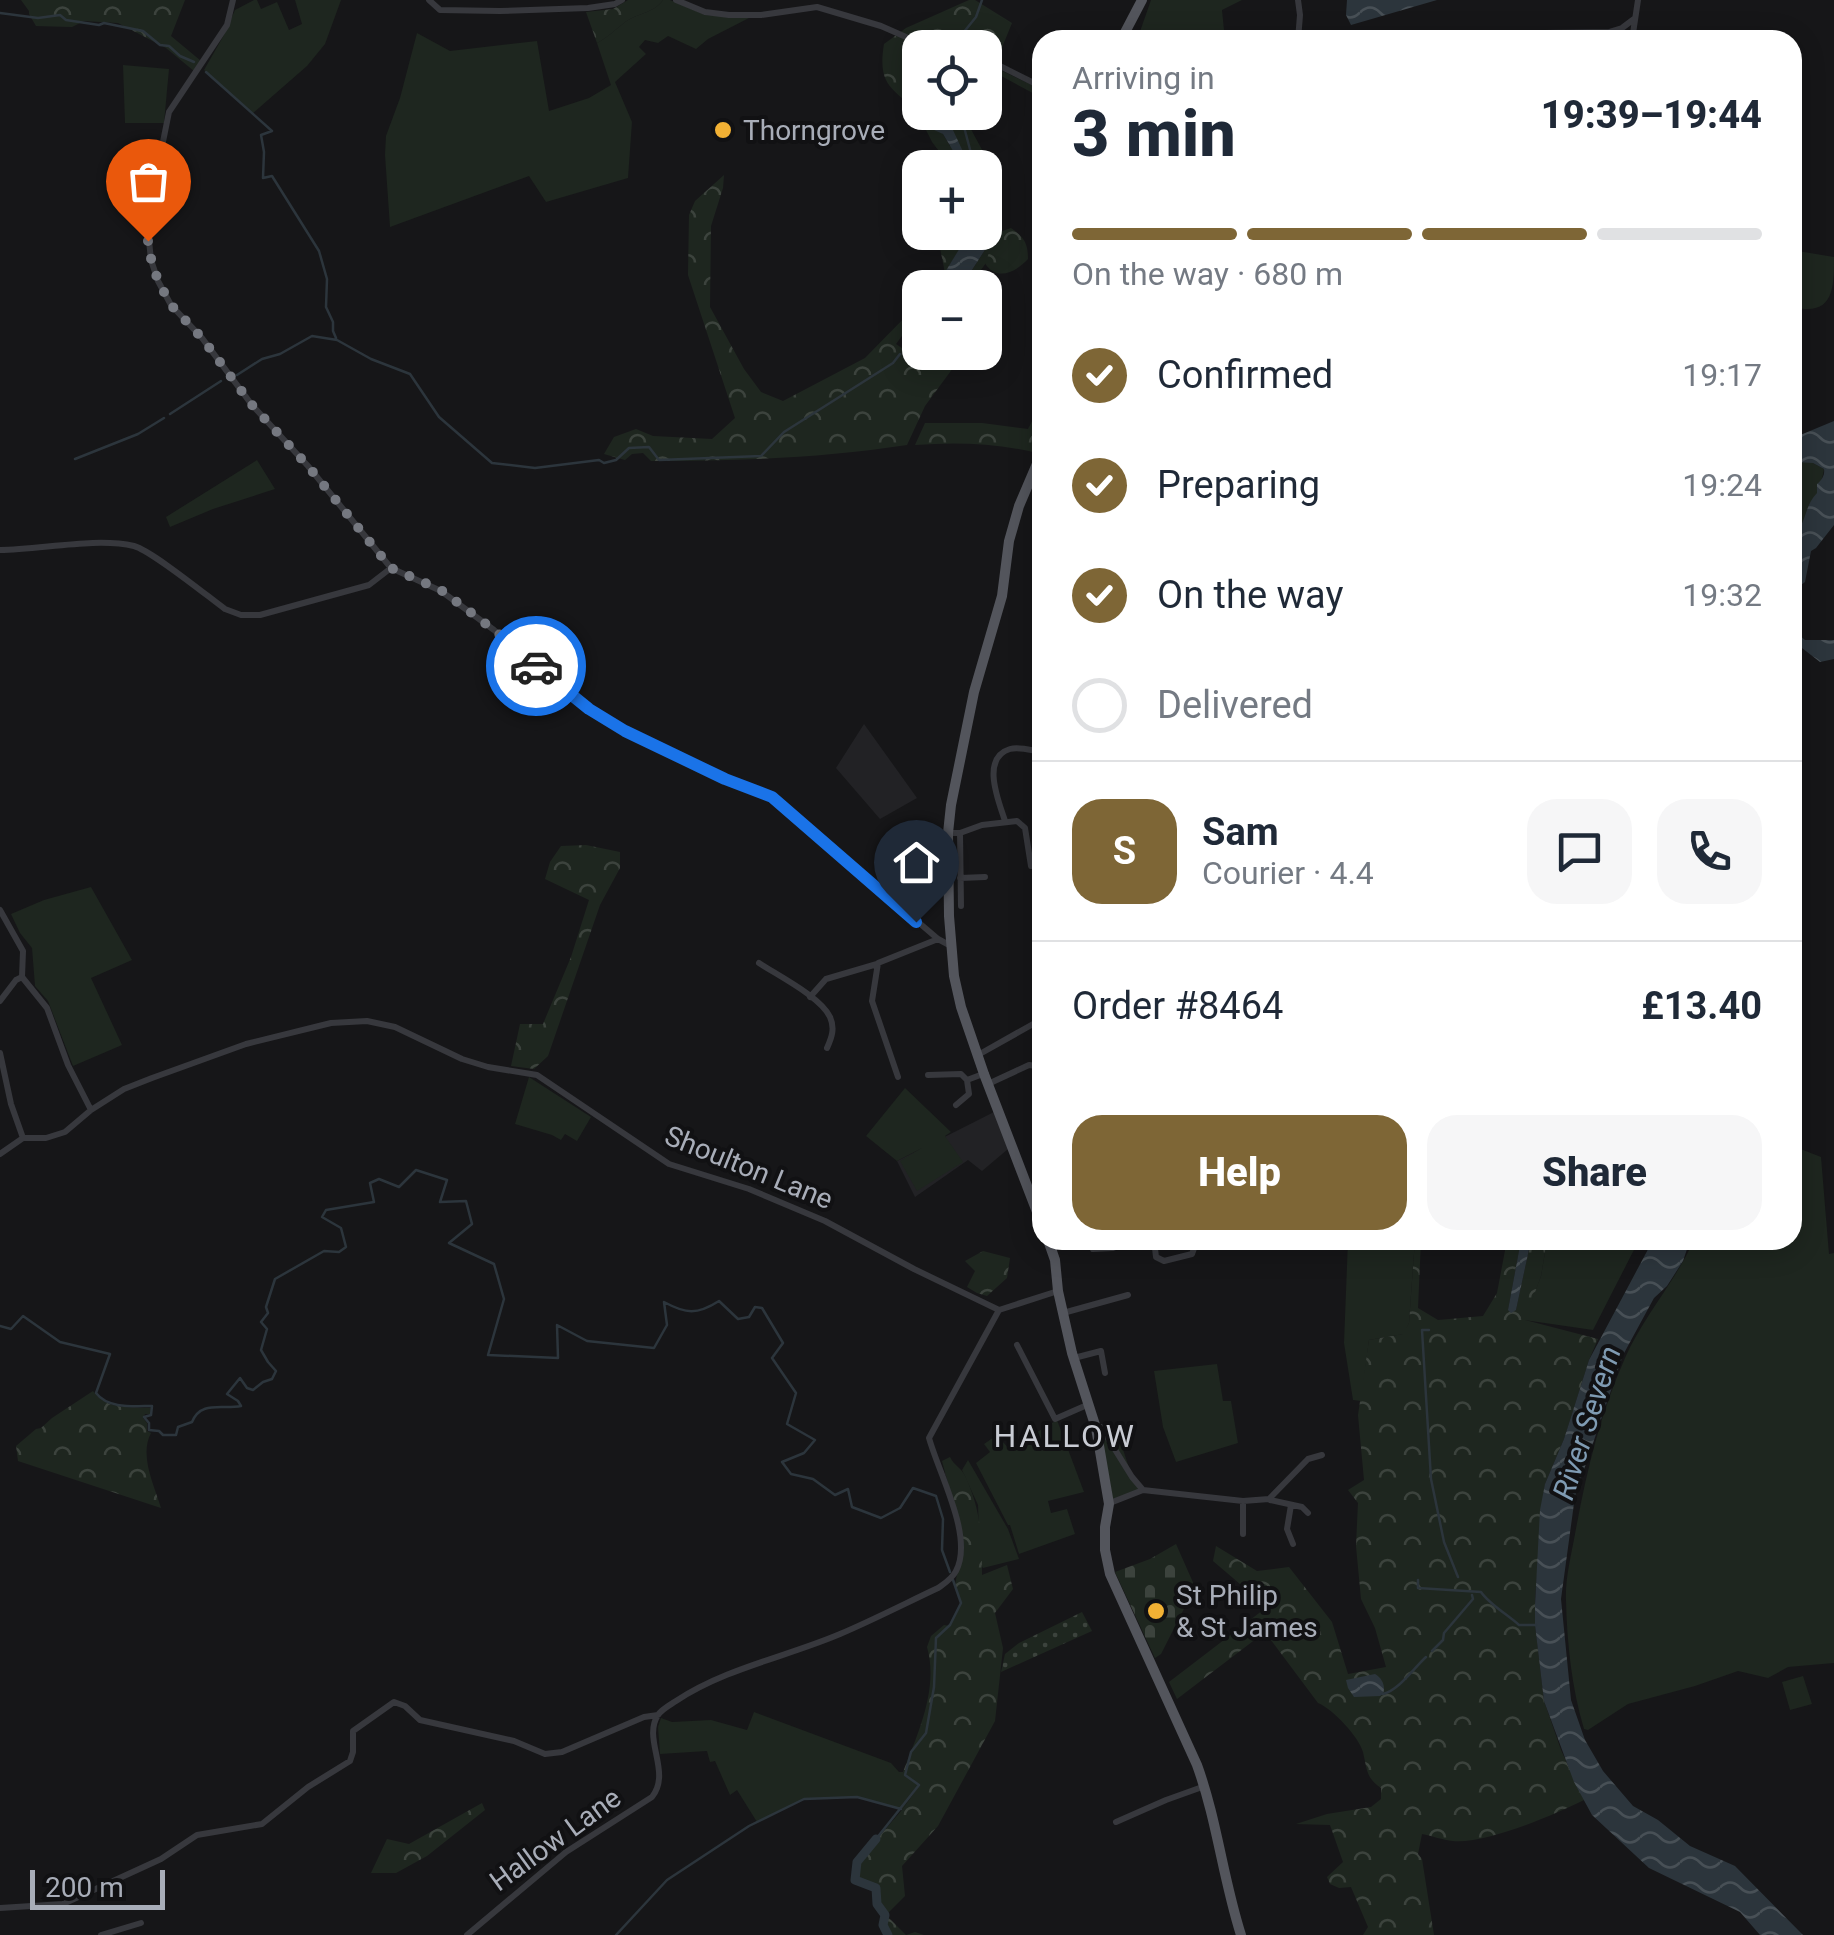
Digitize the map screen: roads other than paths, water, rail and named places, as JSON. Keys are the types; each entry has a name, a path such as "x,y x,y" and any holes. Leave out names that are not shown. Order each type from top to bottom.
{"main road":[{"path":"1126,30 1142,0"},
{"path":"1032,475 1008,542 1002,596 974,692 951,805 954,833 949,916 961,1007 1032,1194"},
{"path":"1052,1250 1074,1358 1096,1428 1108,1504 1105,1550 1110,1574 1188,1740 1205,1786 1241,1935"}],"street":[{"path":"233,0 227,25 169,112 147,221 151,260 171,305 391,568 441,590 589,709 625,731 772,797 938,939 952,946"},
{"path":"428,0 440,10 500,11 588,8 622,0"},
{"path":"676,0 705,12 728,15 817,7 902,35"},
{"path":"1298,0 1299,30"},
{"path":"1633,30 1638,0"},
{"path":"1616,30 1634,19"},
{"path":"1002,67 1032,82"},
{"path":"0,550 68,544 136,546 224,609 241,615 260,615 369,585 391,568"},
{"path":"1005,821 992,776 999,756 1018,748 1032,750"},
{"path":"961,906 954,833 1018,821 1025,828 1030,866"},
{"path":"960,878 985,877"},
{"path":"1,911 22,946 22,977 47,1008 91,1110"},
{"path":"810,997 826,979 938,939"},
{"path":"878,963 872,1001 898,1077"},
{"path":"759,965 828,1012 833,1033 826,1045"},
{"path":"0,1001 22,977"},
{"name":"Shoulton Lane","path":"22,1138 46,1138 65,1132 124,1089 246,1044 346,1021 367,1021 395,1027 488,1067 537,1075 670,1164 749,1189 826,1221 999,1310"},
{"path":"978,1055 1032,1024"},
{"path":"0,1053 22,1138 0,1154"},
{"path":"966,1080 986,1079 1032,1065"},
{"path":"928,1075 961,1074 968,1094 956,1105"},
{"path":"1155,1250 1156,1257 1164,1261 1192,1254 1193,1250"},
{"path":"0,1908 64,1904 161,1859 197,1835 262,1824 308,1786 350,1762 353,1731 394,1702 420,1720 514,1741 552,1754 658,1715 700,1685 820,1642 940,1587 958,1570 960,1525 929,1438 999,1310 1058,1292"},
{"path":"1063,1313 1128,1295"},
{"path":"1017,1345 1055,1419 1088,1404"},
{"path":"1074,1358 1100,1350 1104,1373"},
{"path":"1096,1428 1101,1427 1144,1490"},
{"path":"1269,1499 1308,1460 1322,1455"},
{"path":"1108,1504 1144,1490 1243,1502 1269,1499 1302,1507 1308,1513"},
{"path":"1243,1502 1243,1534"},
{"path":"1291,1505 1288,1529 1294,1544"},
{"name":"Hallow Lane","path":"467,1935 566,1852 652,1797 660,1777 654,1729 658,1715"},
{"path":"1116,1822 1205,1786"},
{"path":"101,1935 140,1923"}],"water":[{"path":"1347,0 1437,0 1351,25 1346,15"},
{"path":"934,130 953,130 962,150 953,150 943,134"},
{"path":"959,250 985,250 972,270 946,270"},
{"path":"1834,421 1834,525 1811,551 1802,584 1802,522 1824,469 1802,462 1802,434"},
{"path":"1802,638 1834,640 1834,659 1820,662 1802,648"},
{"path":"1519,1250 1529,1250 1516,1310 1508,1310"},
{"name":"River Severn","path":"1648,1250 1687,1250 1667,1286 1654,1298 1623,1355 1575,1496 1561,1599 1571,1700 1585,1740 1603,1771 1633,1806 1690,1846 1735,1866 1803,1935 1760,1935 1740,1912 1649,1868 1592,1815 1574,1782 1544,1701 1535,1605 1545,1484 1589,1360"},
{"path":"1375,1674 1383,1682 1383,1694 1354,1697 1346,1680"}],"waterway":[{"path":"966,30 982,0"},
{"path":"0,13 38,18 60,15 66,20 143,31 160,45 169,46 194,62"},
{"path":"206,72 272,131 261,135 263,178 272,176 319,251 327,279 326,307 336,338"},
{"path":"965,130 970,150"},
{"path":"237,375 312,336 337,340 410,374 439,417 492,463 535,468 599,460 604,463 616,460 629,448 649,447 659,460 761,456 784,432 893,363 900,354"},
{"path":"170,414 221,381"},
{"path":"75,459 138,434 164,418"},
{"path":"0,1326 11,1329 23,1316 60,1342 110,1354 96,1393 114,1404 152,1406 151,1415 144,1417 149,1430 176,1435 178,1427 192,1422 206,1408 241,1406 227,1394 240,1378 253,1390 272,1379 276,1371 261,1350 267,1329 261,1322 268,1313 266,1307 275,1279 324,1251 339,1252 346,1247 341,1228 322,1217 326,1210 374,1202 370,1183 379,1179 399,1187 416,1170 447,1180 440,1202 466,1201 472,1224 449,1243 494,1264 504,1299 488,1355 558,1358 557,1325 587,1341 654,1348 667,1325 664,1302 692,1311 719,1301 738,1319 749,1317 755,1307 762,1308 783,1343 772,1358 796,1393 787,1424 815,1440 804,1453 782,1462 791,1474 813,1479 835,1495 848,1489 852,1507 881,1518 900,1508 913,1488 936,1496 943,1519 942,1550 950,1572"},
{"path":"1429,1330 1422,1330 1431,1479 1444,1542 1458,1577"},
{"path":"876,1839 919,1785 905,1775 911,1752 926,1733 934,1687 936,1638 950,1625 961,1603 953,1580"},
{"path":"1418,1580 1418,1588 1481,1592 1519,1625 1536,1625"},
{"path":"1432,1651 1473,1599 1472,1595"},
{"path":"1383,1694 1400,1684 1426,1657"},
{"path":"616,1935 667,1880 749,1826 804,1799 857,1797 901,1809"},
{"path":"876,1839 857,1862 855,1880 876,1888 888,1935"}],"place":[{"name":"Thorngrove","path":"723,130"},
{"name":"St Philip & St James","path":"1156,1611"}],"district":[{"name":"HALLOW","path":"1065,1436"}]}
